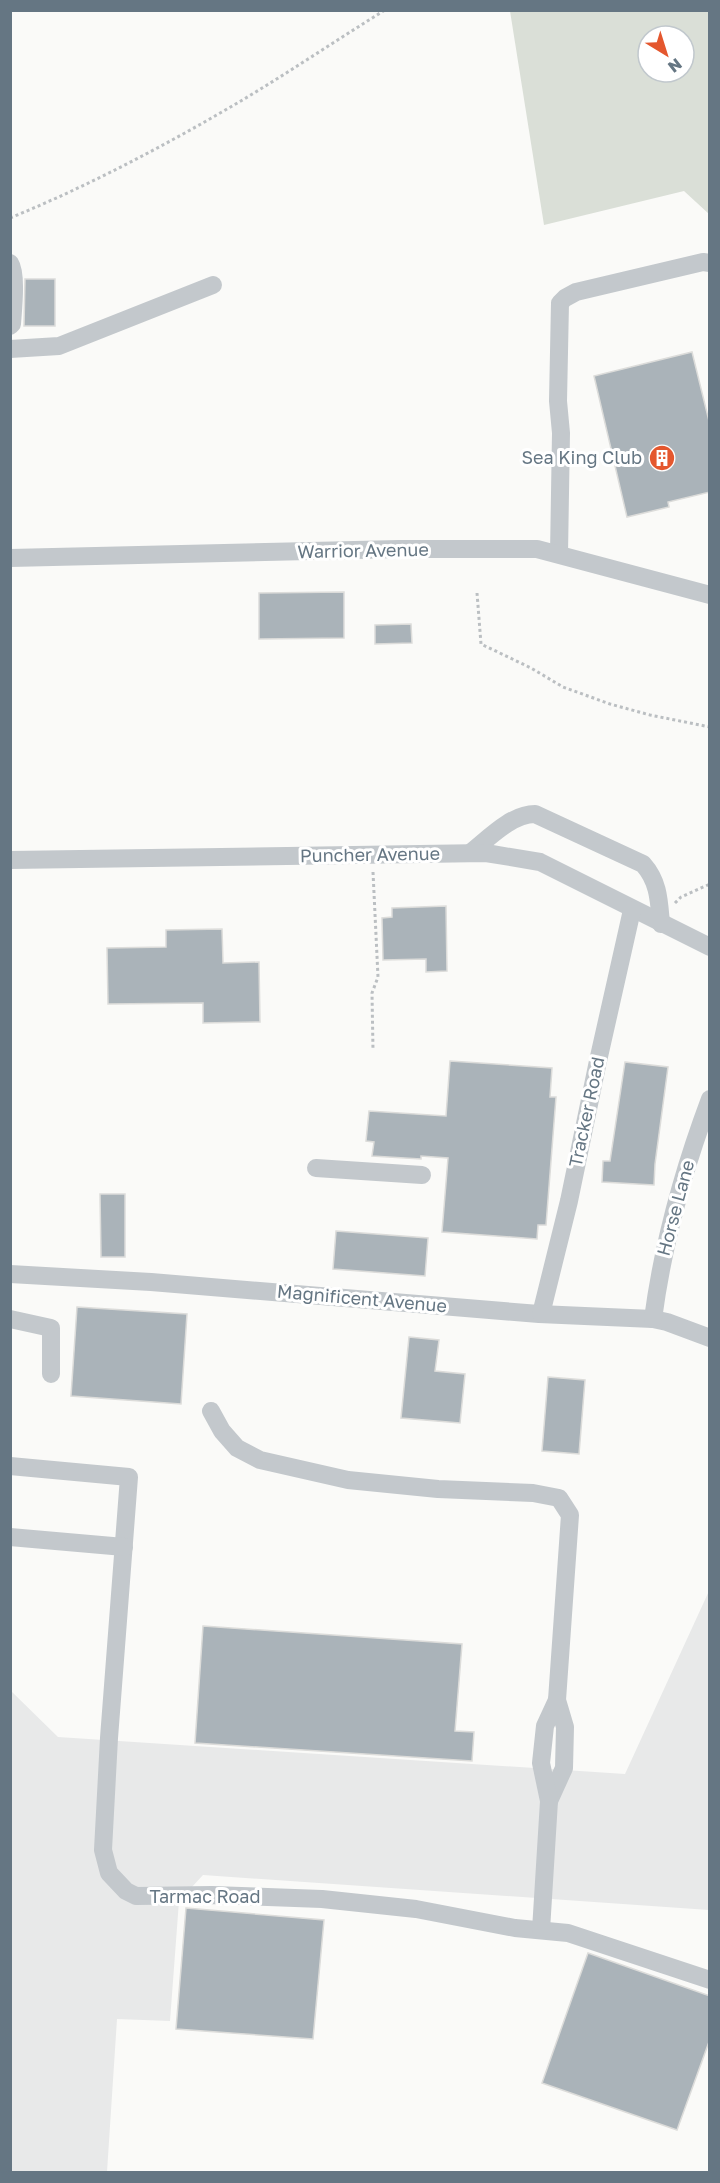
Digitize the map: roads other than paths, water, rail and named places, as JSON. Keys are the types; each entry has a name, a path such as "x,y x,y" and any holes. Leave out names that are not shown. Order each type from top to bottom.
{"street":[{"path":"10,262 13,266 13,281 12,324 10,326"},
{"path":"559,554 560,303 576,292 703,262 710,263"},
{"path":"10,349 59,346 213,285"},
{"name":"Warrior Avenue","path":"10,558 399,549 530,549 559,554 710,595"},
{"path":"470,853 512,821 525,814 535,814 644,864 652,874 657,886 662,924"},
{"name":"Puncher Avenue","path":"10,860 486,853 540,862 710,947"},
{"name":"Tracker Road","path":"541,1314 632,910"},
{"name":"Horse Lane","path":"653,1319 660,1271 674,1209 693,1144 710,1099"},
{"path":"316,1167 422,1175"},
{"name":"Magnificent Avenue","path":"10,1274 162,1283 541,1314 653,1319 710,1338"},
{"path":"10,1319 51,1328 51,1374"},
{"path":"211,1412 222,1431 237,1448 260,1460 348,1480 438,1489 533,1493 559,1498 570,1515 557,1700 545,1726 541,1763 549,1801 541,1930"},
{"name":"Tarmac Road","path":"10,1466 129,1478 109,1738 103,1850 109,1873 126,1891 136,1896 212,1895 322,1899 416,1909 515,1928 568,1933 710,1980"},
{"path":"10,1537 124,1547"}],"place":[{"name":"Sea King Club","path":"662,458"}]}
